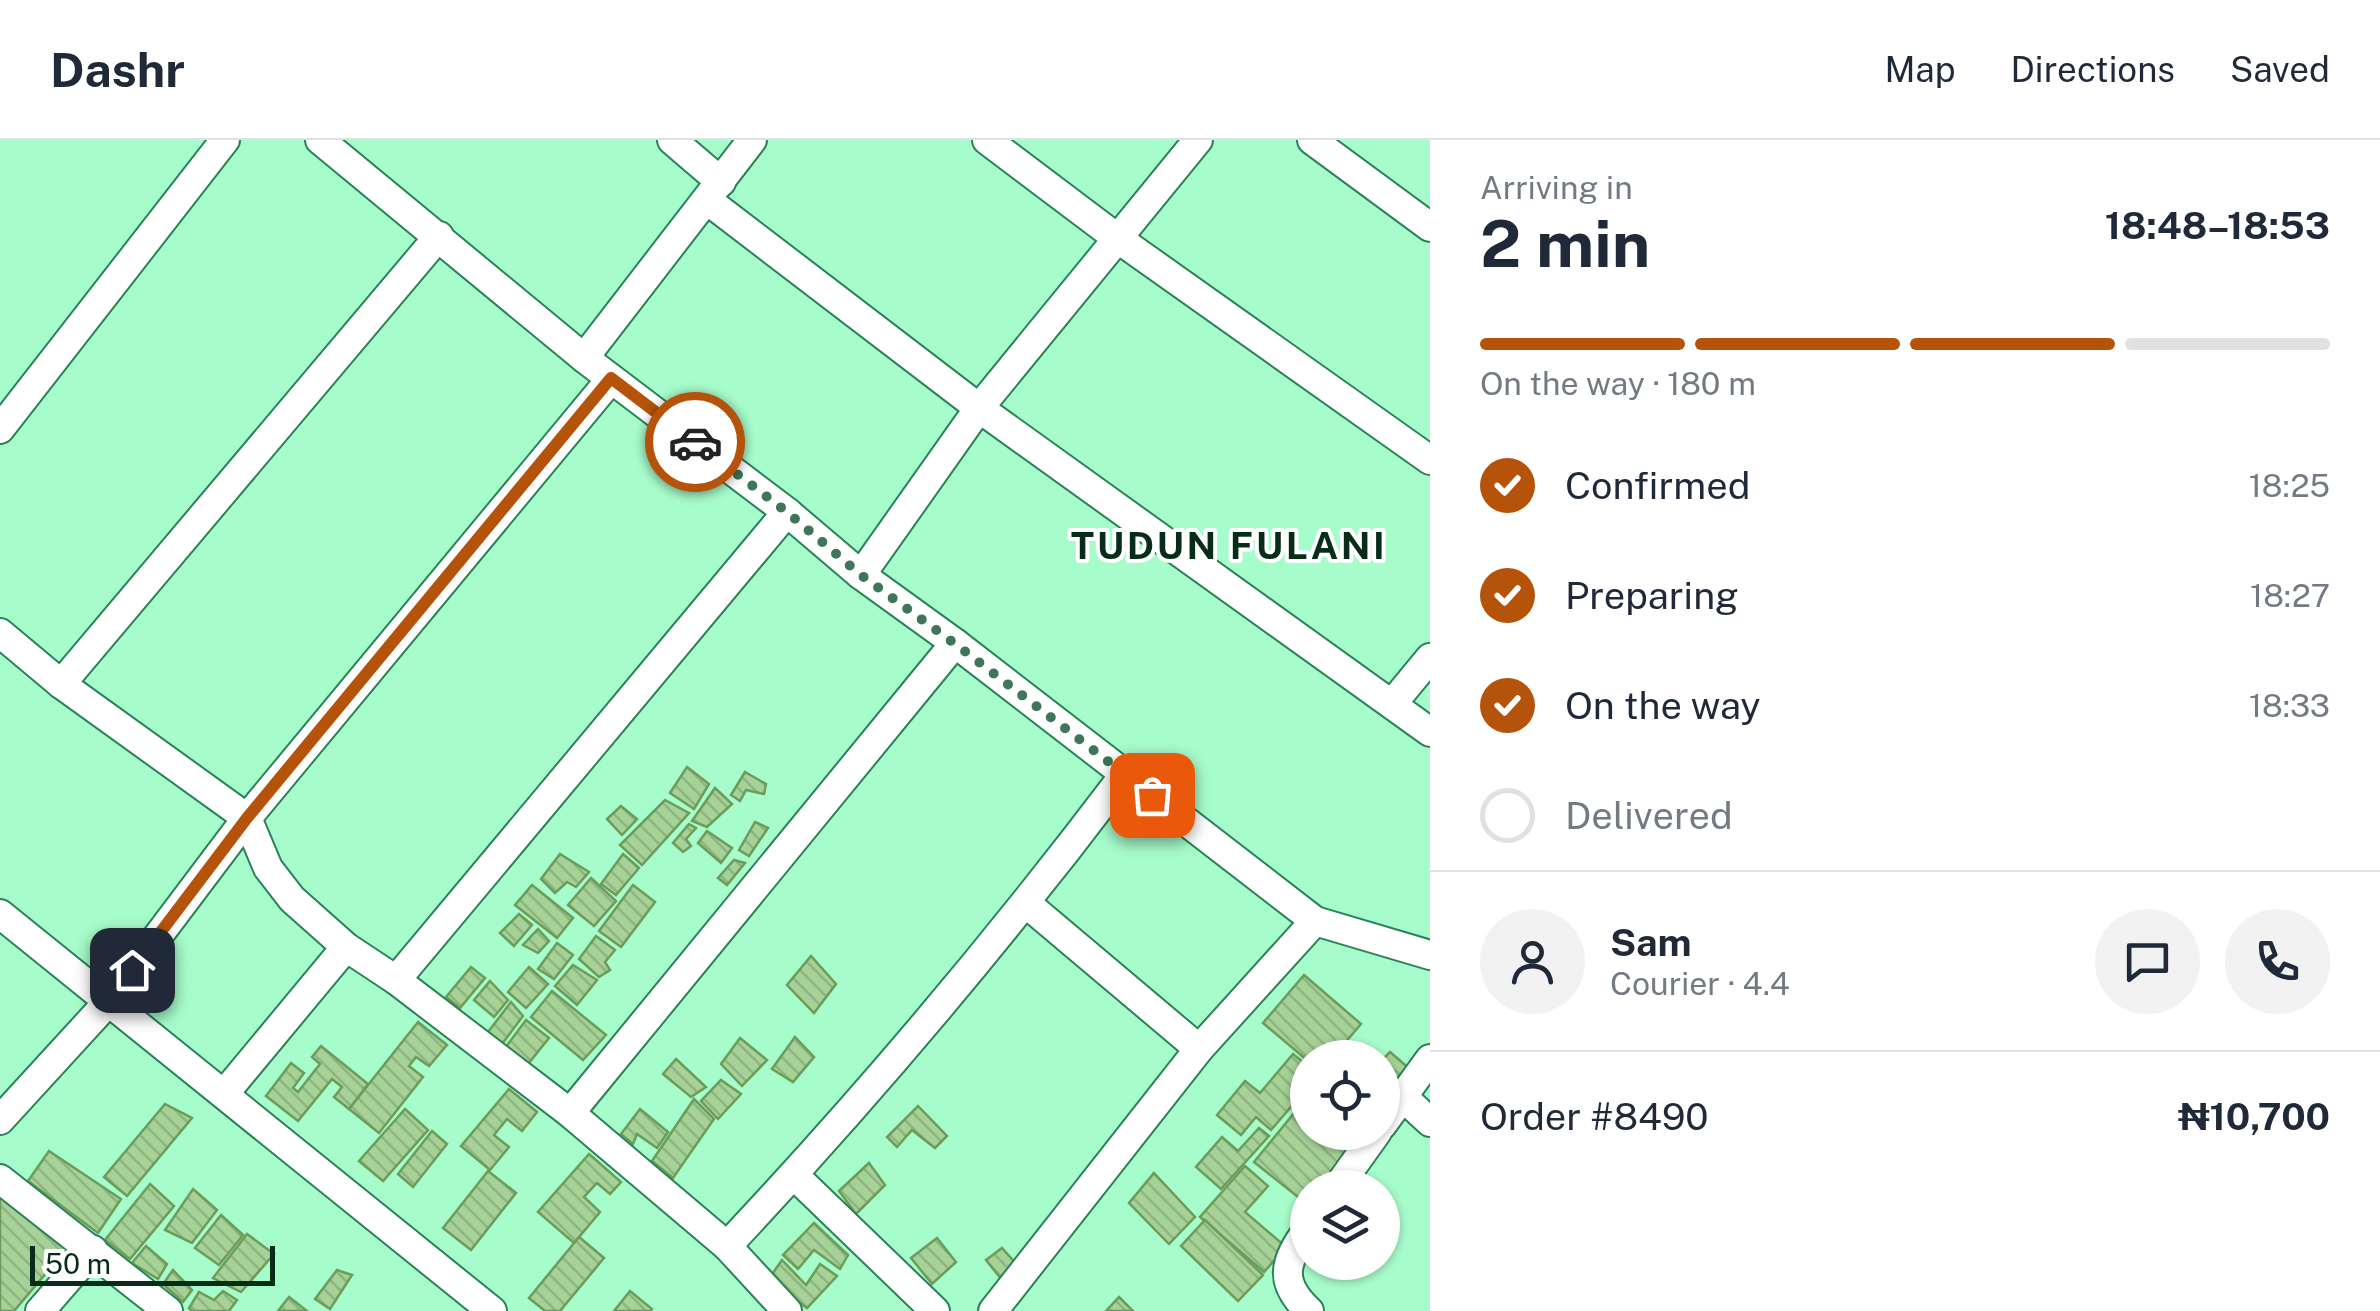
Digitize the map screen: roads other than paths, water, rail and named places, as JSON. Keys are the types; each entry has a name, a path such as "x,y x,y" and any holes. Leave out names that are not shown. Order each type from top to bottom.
{"street":[{"path":"0,429 224,140"},
{"path":"320,140 584,358 1315,922 1430,955"},
{"path":"672,140 714,191 979,408 1430,732"},
{"path":"584,358 752,140"},
{"path":"987,140 1117,238 1430,460"},
{"path":"861,575 979,408 1198,140"},
{"path":"1312,140 1430,227"},
{"path":"60,684 439,236"},
{"path":"0,1120 110,1001 247,818 611,378"},
{"path":"396,980 787,512"},
{"path":"0,633 60,684 247,818 268,868 292,899 346,947 396,980 570,1113 727,1246 787,1311"},
{"path":"570,1113 954,643"},
{"path":"1392,704 1430,658"},
{"path":"727,1246 794,1175 1027,904 1125,774"},
{"path":"1027,904 1199,1049"},
{"path":"0,914 492,1311"},
{"path":"1010,1305 1199,1049 1315,922"},
{"path":"224,1094 346,947"},
{"path":"1400,1101 1430,1059"},
{"path":"1403,1097 1430,1122"},
{"path":"794,1175 935,1311"},
{"path":"0,1179 168,1311"},
{"path":"40,1311 93,1250"},
{"path":"1290,1262 1286,1277 1294,1297 1308,1311"}],"district":[{"name":"TUDUN FULANI","path":"1229,545"}]}
